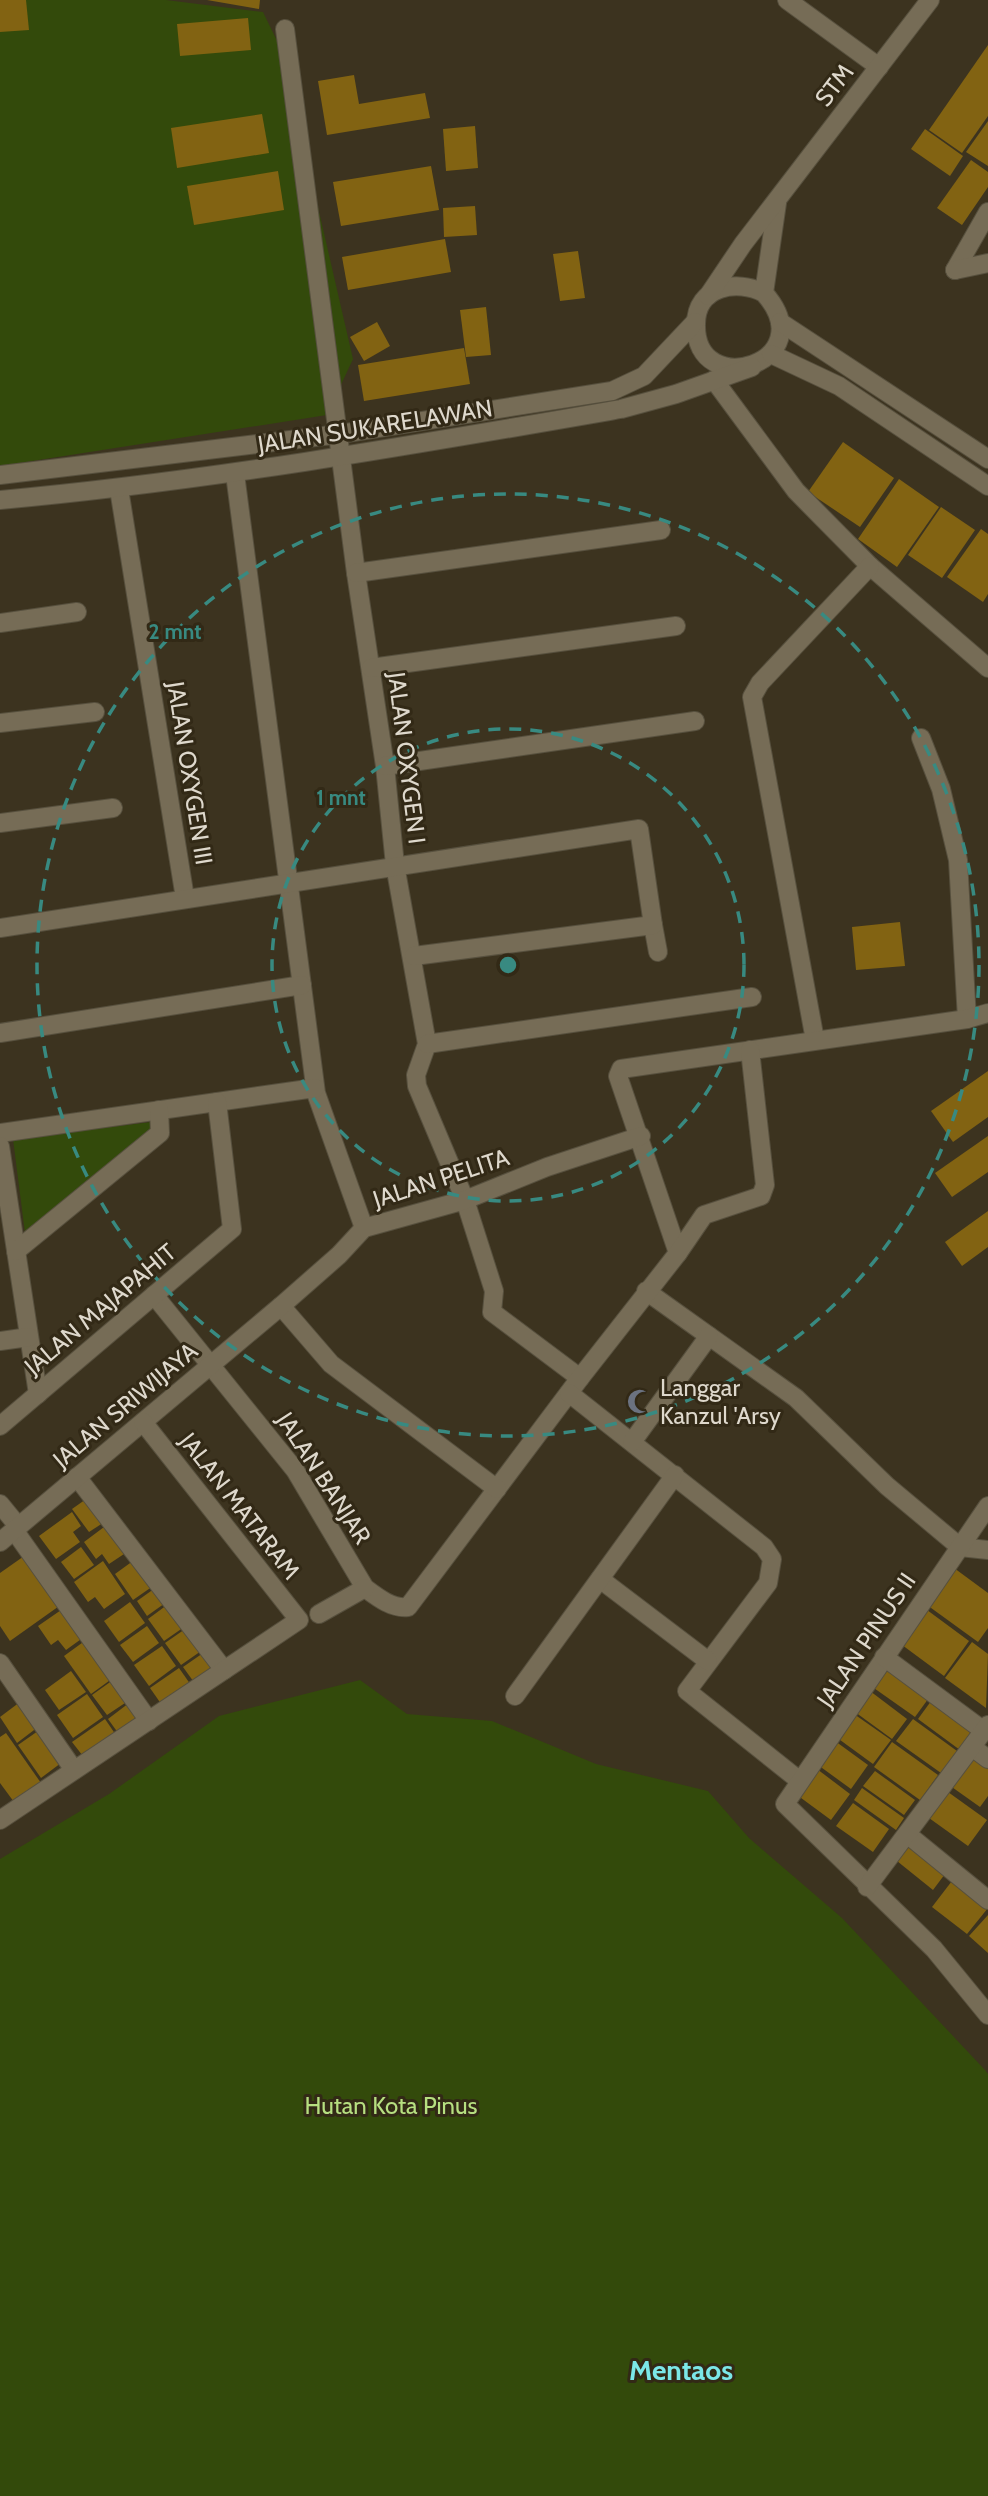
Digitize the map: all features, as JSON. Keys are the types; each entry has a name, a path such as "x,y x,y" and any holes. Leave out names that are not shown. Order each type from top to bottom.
{"street":[{"path":"787,0 879,67"},
{"name":"STM","path":"708,296 930,0"},
{"name":"JALAN OXYGEN I","path":"285,29 340,434 356,573 385,766 395,865 414,957 427,1044 416,1075 417,1086 465,1200"},
{"path":"764,293 778,200"},
{"path":"988,212 955,270 988,263"},
{"path":"736,284 764,293 774,304 780,322 780,333 771,354 752,367 724,367 711,360 696,336 695,322 708,296 721,288 736,284"},
{"name":"JALAN SUKARELAWAN","path":"0,475 340,434 612,391 644,376 695,322"},
{"path":"780,322 988,459"},
{"path":"771,354 839,386 988,486"},
{"name":"JALAN SUKARELAWAN","path":"0,500 119,489 235,474 343,458 621,409 752,367"},
{"path":"714,380 796,491 870,566 988,668"},
{"path":"235,474 315,1088 364,1228"},
{"name":"JALAN OXYGEN III","path":"119,489 185,898"},
{"path":"356,573 661,530"},
{"path":"815,1040 752,697 760,683 870,566"},
{"path":"0,623 77,612"},
{"path":"370,668 676,626"},
{"path":"0,723 95,712"},
{"path":"385,766 695,721"},
{"path":"921,738 941,789 958,860 967,1019"},
{"path":"0,823 113,808"},
{"path":"0,928 637,828 659,952"},
{"path":"414,957 653,925"},
{"path":"0,1033 302,985"},
{"path":"427,1044 752,997"},
{"path":"678,1253 641,1136 618,1076 621,1069 967,1019 988,1013"},
{"path":"319,1614 365,1588 401,1608 408,1607 646,1291 678,1253 704,1214 761,1196 765,1185 750,1050"},
{"path":"0,1133 315,1088"},
{"name":"JALAN MAJAPAHIT","path":"0,1426 232,1229 218,1102"},
{"path":"10,1241 159,1134 159,1110"},
{"name":"JALAN PELITA","path":"281,1306 339,1255 364,1228 465,1200 547,1167 641,1136"},
{"path":"0,1146 10,1241 38,1394"},
{"path":"465,1200 494,1292 492,1312 580,1378"},
{"path":"646,1291 796,1398 887,1486 960,1547 988,1550"},
{"name":"JALAN BANJAR","path":"154,1295 295,1469 365,1588"},
{"path":"281,1306 331,1363 497,1489"},
{"name":"JALAN SRIWIJAYA","path":"11,1533 281,1306"},
{"path":"632,1442 709,1336"},
{"path":"0,1341 29,1337"},
{"path":"569,1393 764,1547 772,1559 768,1583 687,1691 800,1781"},
{"name":"JALAN MATARAM","path":"143,1422 299,1620 224,1670"},
{"path":"515,1696 675,1475"},
{"path":"0,1820 224,1670 77,1477"},
{"path":"0,1504 11,1533 149,1721"},
{"name":"JALAN PINUS II","path":"867,1887 785,1802 988,1507"},
{"path":"600,1579 708,1661"},
{"path":"884,1657 986,1728 867,1887 943,1959 988,2015"},
{"path":"0,1664 74,1770"},
{"path":"972,1747 988,1759"},
{"path":"907,1834 988,1900"}],"green space":[{"path":"0,0 166,0 263,12 282,51 353,359 327,415 0,466"},
{"path":"160,1121 151,1129 25,1233 13,1139"},
{"name":"Hutan Kota Pinus","path":"360,1680 407,1714 492,1721 596,1764 708,1791 749,1838 842,1918 985,2070 988,2074 988,2496 0,2496 0,1859 109,1794 219,1716"}],"building":[{"path":"0,0 26,0 29,30 0,32"},
{"path":"207,0 260,0 259,9"},
{"path":"248,18 251,50 180,56 177,24"},
{"path":"988,45 988,116 962,153 929,130"},
{"path":"354,75 359,104 425,93 430,118 327,135 318,81"},
{"path":"262,114 269,153 177,168 171,128"},
{"path":"988,121 988,166 966,152"},
{"path":"475,126 478,168 446,171 443,129"},
{"path":"925,129 963,156 950,176 911,149"},
{"path":"971,160 988,172 988,187 962,225 937,208"},
{"path":"431,166 439,210 341,226 333,182"},
{"path":"278,171 284,210 194,225 187,186"},
{"path":"475,206 477,235 444,237 443,208"},
{"path":"445,239 451,272 348,290 342,257"},
{"path":"578,251 585,298 560,301 553,254"},
{"path":"486,307 491,355 466,357 460,310"},
{"path":"377,322 390,346 364,361 350,337"},
{"path":"464,348 470,384 364,401 358,365"},
{"path":"843,442 894,478 860,527 808,492"},
{"path":"899,479 939,507 897,567 858,539"},
{"path":"941,507 975,530 942,578 908,555"},
{"path":"981,529 988,534 988,594 983,602 947,577"},
{"path":"900,922 905,966 856,970 852,927"},
{"path":"988,1071 988,1117 953,1142 931,1111"},
{"path":"988,1136 988,1172 952,1197 935,1173"},
{"path":"988,1211 988,1247 962,1266 945,1242"},
{"path":"89,1497 106,1521 89,1532 72,1509"},
{"path":"72,1512 81,1526 73,1532 80,1542 56,1559 39,1536"},
{"path":"108,1524 127,1552 109,1564 102,1554 96,1559 84,1542"},
{"path":"81,1547 94,1565 74,1579 61,1562"},
{"path":"27,1554 62,1604 10,1641 0,1626 0,1573"},
{"path":"137,1558 156,1584 133,1600 115,1574"},
{"path":"103,1561 125,1594 104,1609 95,1597 88,1602 74,1582"},
{"path":"954,1568 988,1593 988,1628 978,1642 927,1605"},
{"path":"158,1586 168,1601 147,1616 137,1601"},
{"path":"130,1602 145,1623 119,1642 104,1621"},
{"path":"171,1602 187,1625 164,1641 148,1619"},
{"path":"923,1607 969,1641 944,1676 898,1642"},
{"path":"64,1608 84,1637 66,1650 58,1640 51,1645 38,1626"},
{"path":"147,1626 159,1643 133,1662 120,1645"},
{"path":"188,1627 204,1649 181,1665 165,1643"},
{"path":"86,1640 113,1678 91,1694 64,1656"},
{"path":"972,1642 988,1654 986,1708 945,1678"},
{"path":"162,1646 176,1666 149,1686 134,1665"},
{"path":"206,1651 218,1669 196,1685 183,1667"},
{"path":"887,1663 931,1695 915,1717 871,1686"},
{"path":"179,1668 193,1688 164,1708 150,1688"},
{"path":"71,1671 86,1692 59,1710 45,1690"},
{"path":"113,1680 128,1701 107,1715 92,1695"},
{"path":"870,1691 907,1719 892,1739 855,1712"},
{"path":"87,1694 103,1717 73,1738 57,1715"},
{"path":"934,1697 976,1728 960,1750 918,1719"},
{"path":"20,1702 38,1727 17,1743 0,1717"},
{"path":"129,1703 142,1721 121,1737 108,1719"},
{"path":"854,1714 891,1740 873,1764 836,1737"},
{"path":"105,1719 118,1738 86,1760 72,1742"},
{"path":"913,1719 957,1751 941,1773 896,1741"},
{"path":"38,1731 61,1763 41,1778 18,1745"},
{"path":"6,1733 41,1783 14,1802 0,1783 0,1737"},
{"path":"835,1741 868,1765 851,1789 818,1765"},
{"path":"892,1742 938,1775 920,1800 874,1767"},
{"path":"974,1751 988,1761 988,1796 980,1807 949,1785"},
{"path":"817,1769 850,1794 831,1820 797,1795"},
{"path":"875,1771 915,1800 904,1815 863,1786"},
{"path":"862,1788 904,1818 896,1830 854,1800"},
{"path":"948,1792 987,1820 968,1846 929,1818"},
{"path":"853,1803 889,1829 873,1852 836,1826"},
{"path":"913,1842 948,1870 933,1890 897,1861"},
{"path":"955,1877 988,1908 967,1934 932,1907"},
{"path":"988,1915 988,1953 969,1936"}],"place":[{"name":"Langgar Kanzul 'Arsy","path":"640,1401"}],"district":[{"name":"Mentaos","path":"681,2370"}]}
